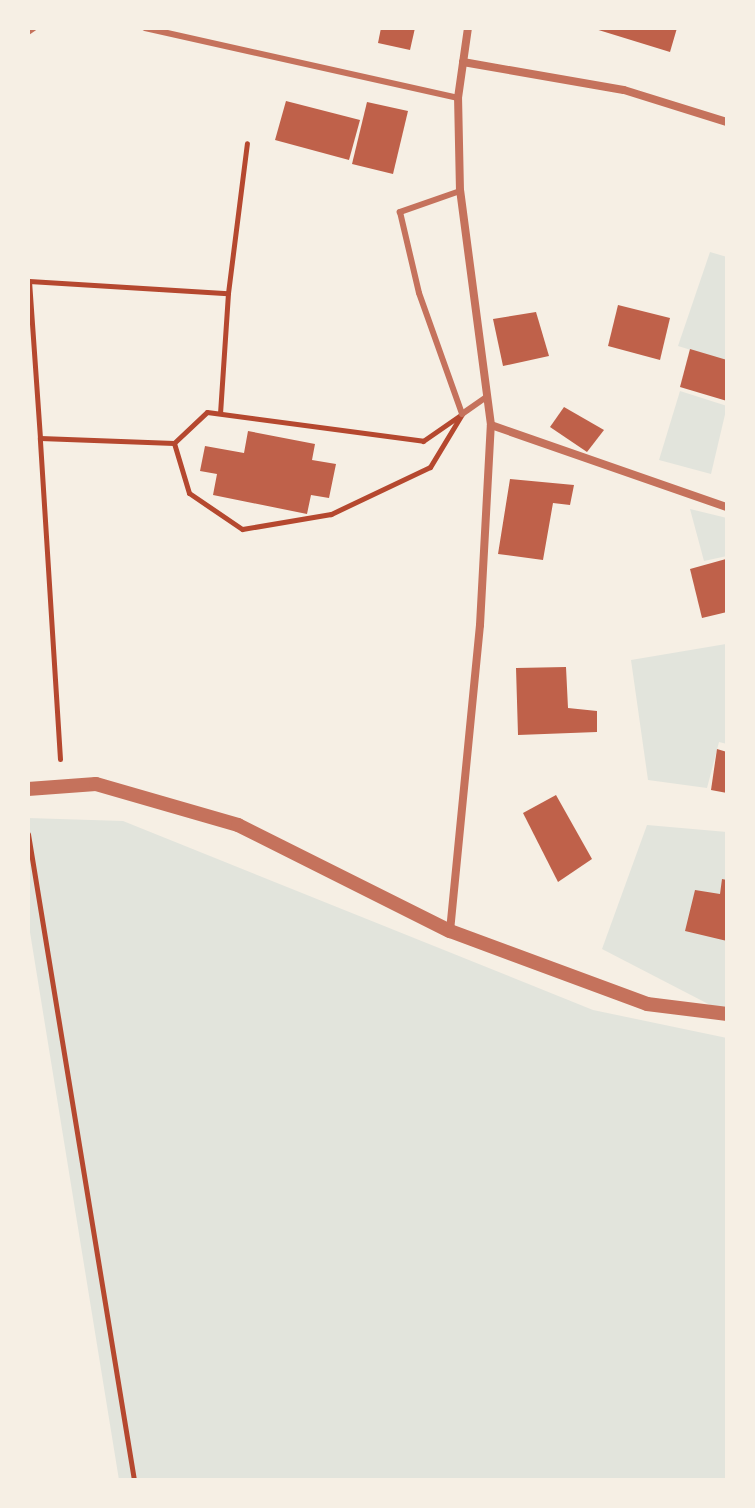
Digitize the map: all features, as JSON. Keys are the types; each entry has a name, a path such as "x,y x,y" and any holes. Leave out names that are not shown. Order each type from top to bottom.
{"street":[{"path":"450,931 480,625 491,425 460,191 458,98 468,28"},
{"path":"463,62 624,90 727,122"},
{"path":"491,425 727,507"},
{"path":"28,789 96,784 238,825 450,931 647,1004 727,1014"}],"lane":[{"path":"28,32 34,28"},
{"path":"145,28 458,98"},
{"path":"460,191 400,212 419,293 462,414 486,397"}],"path":[{"path":"220,413 228,293 247,143"},
{"path":"60,759 29,281 228,293"},
{"path":"40,438 174,443 207,412 423,441 462,414"},
{"path":"174,443 189,493 242,529 331,514 430,467 462,414"},
{"path":"28,834 134,1480"}],"shaded area":[{"path":"710,252 727,257 727,361 678,346"},
{"path":"680,391 727,406 711,474 659,460"},
{"path":"690,509 727,518 727,556 704,561"},
{"path":"726,644 727,744 719,742 707,788 648,780 631,660"},
{"path":"28,818 123,821 593,1010 727,1038 727,1480 119,1480 28,920"},
{"path":"647,825 727,832 727,1006 716,1008 602,949"}],"building":[{"path":"381,28 415,28 410,50 378,43"},
{"path":"592,28 677,28 670,52"},
{"path":"286,101 360,120 349,160 275,140"},
{"path":"367,102 408,111 393,174 352,164"},
{"path":"618,305 670,318 660,360 608,346"},
{"path":"536,312 549,356 503,366 493,319"},
{"path":"690,349 727,360 727,401 680,387"},
{"path":"564,407 604,430 587,452 550,427"},
{"path":"248,431 315,444 312,460 336,464 329,498 311,495 307,514 213,495 217,474 200,471 205,446 244,453"},
{"path":"510,479 574,485 570,505 553,503 543,560 498,554"},
{"path":"726,559 727,612 702,618 690,569"},
{"path":"566,667 568,708 597,711 597,732 518,735 516,668"},
{"path":"717,749 727,752 727,793 711,790"},
{"path":"556,795 592,859 558,882 523,813"},
{"path":"722,879 727,880 727,941 685,931 695,890 720,894"}]}
